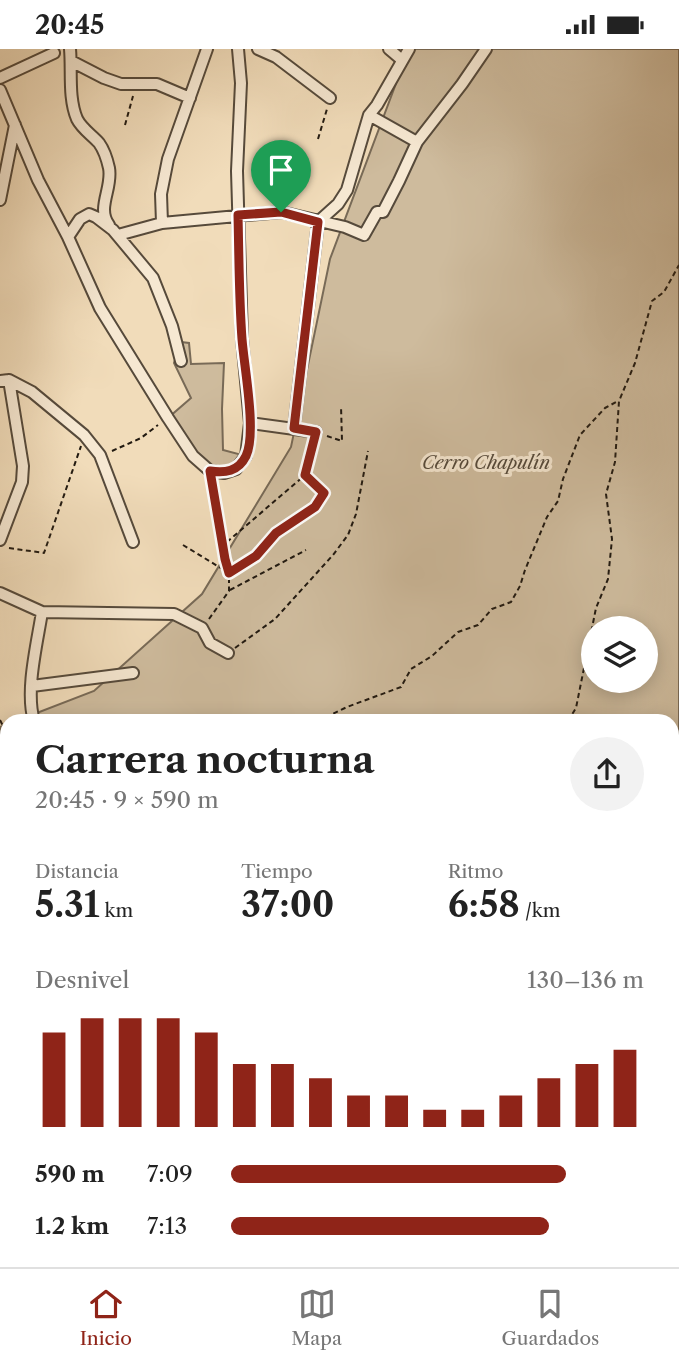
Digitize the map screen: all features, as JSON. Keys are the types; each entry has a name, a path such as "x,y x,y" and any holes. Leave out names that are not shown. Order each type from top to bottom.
{"street":[{"path":"70,49 76,117 98,142 108,168 110,178 103,207 104,219 153,278 181,361"},
{"path":"162,223 161,194 168,159 207,49"},
{"path":"0,90 38,180 100,307 193,456 210,471 224,473 236,469 246,456 250,423 242,339 238,215 241,83 238,49"},
{"path":"258,49 279,53 330,98"},
{"path":"389,49 402,60"},
{"path":"294,428 318,222 338,204 347,190 369,115 409,49"},
{"path":"116,233 162,223 281,212 345,227 364,235 377,212 383,212 417,142 486,49"},
{"path":"0,78 54,53"},
{"path":"71,61 104,78 121,83 157,84 190,98"},
{"path":"369,115 417,142"},
{"path":"0,200 15,125"},
{"path":"68,237 80,219 89,214 116,233"},
{"path":"4,380 32,392 84,435 100,455 133,542"},
{"path":"0,540 22,482 23,466 4,380"},
{"path":"250,423 316,432"},
{"path":"0,507 14,501"},
{"path":"0,593 42,612 174,614 202,628 210,643 228,653"},
{"path":"32,714 34,661 42,612"},
{"path":"32,686 133,673"}],"path":[{"path":"125,125 136,84"},
{"path":"318,139 330,98"},
{"path":"572,714 576,708 596,608 608,579 612,539 606,494 615,462 619,401 635,363 652,302 664,292 679,265"},
{"path":"332,714 401,687 411,669 432,656 458,632 478,625 492,609 511,602 547,517 558,501 563,479 580,435 605,408 619,401"},
{"path":"225,559 227,543 305,475 316,432 342,441 341,406"},
{"path":"100,455 141,438 167,418"},
{"path":"0,546 44,553 84,435"},
{"path":"228,653 275,618 348,535 356,514 368,451"},
{"path":"210,471 229,573 229,591"},
{"path":"229,573 256,556 276,533 315,507 324,493 305,475"},
{"path":"183,545 229,573"},
{"path":"202,628 229,591 306,550"}],"green space":[{"name":"Cerro Chapulín","path":"409,49 679,49 679,714 34,714 94,691 202,594 291,447 330,259"},
{"path":"181,342 189,343 191,364 224,363 223,450 246,456 236,469 210,471 168,418 191,398 174,363"}],"route":[{"path":"281,212 318,222 294,428 316,432 305,475 324,493 315,507 276,533 256,556 229,573 210,471 224,473 236,469 246,456 249,443 238,215 281,212"}]}
